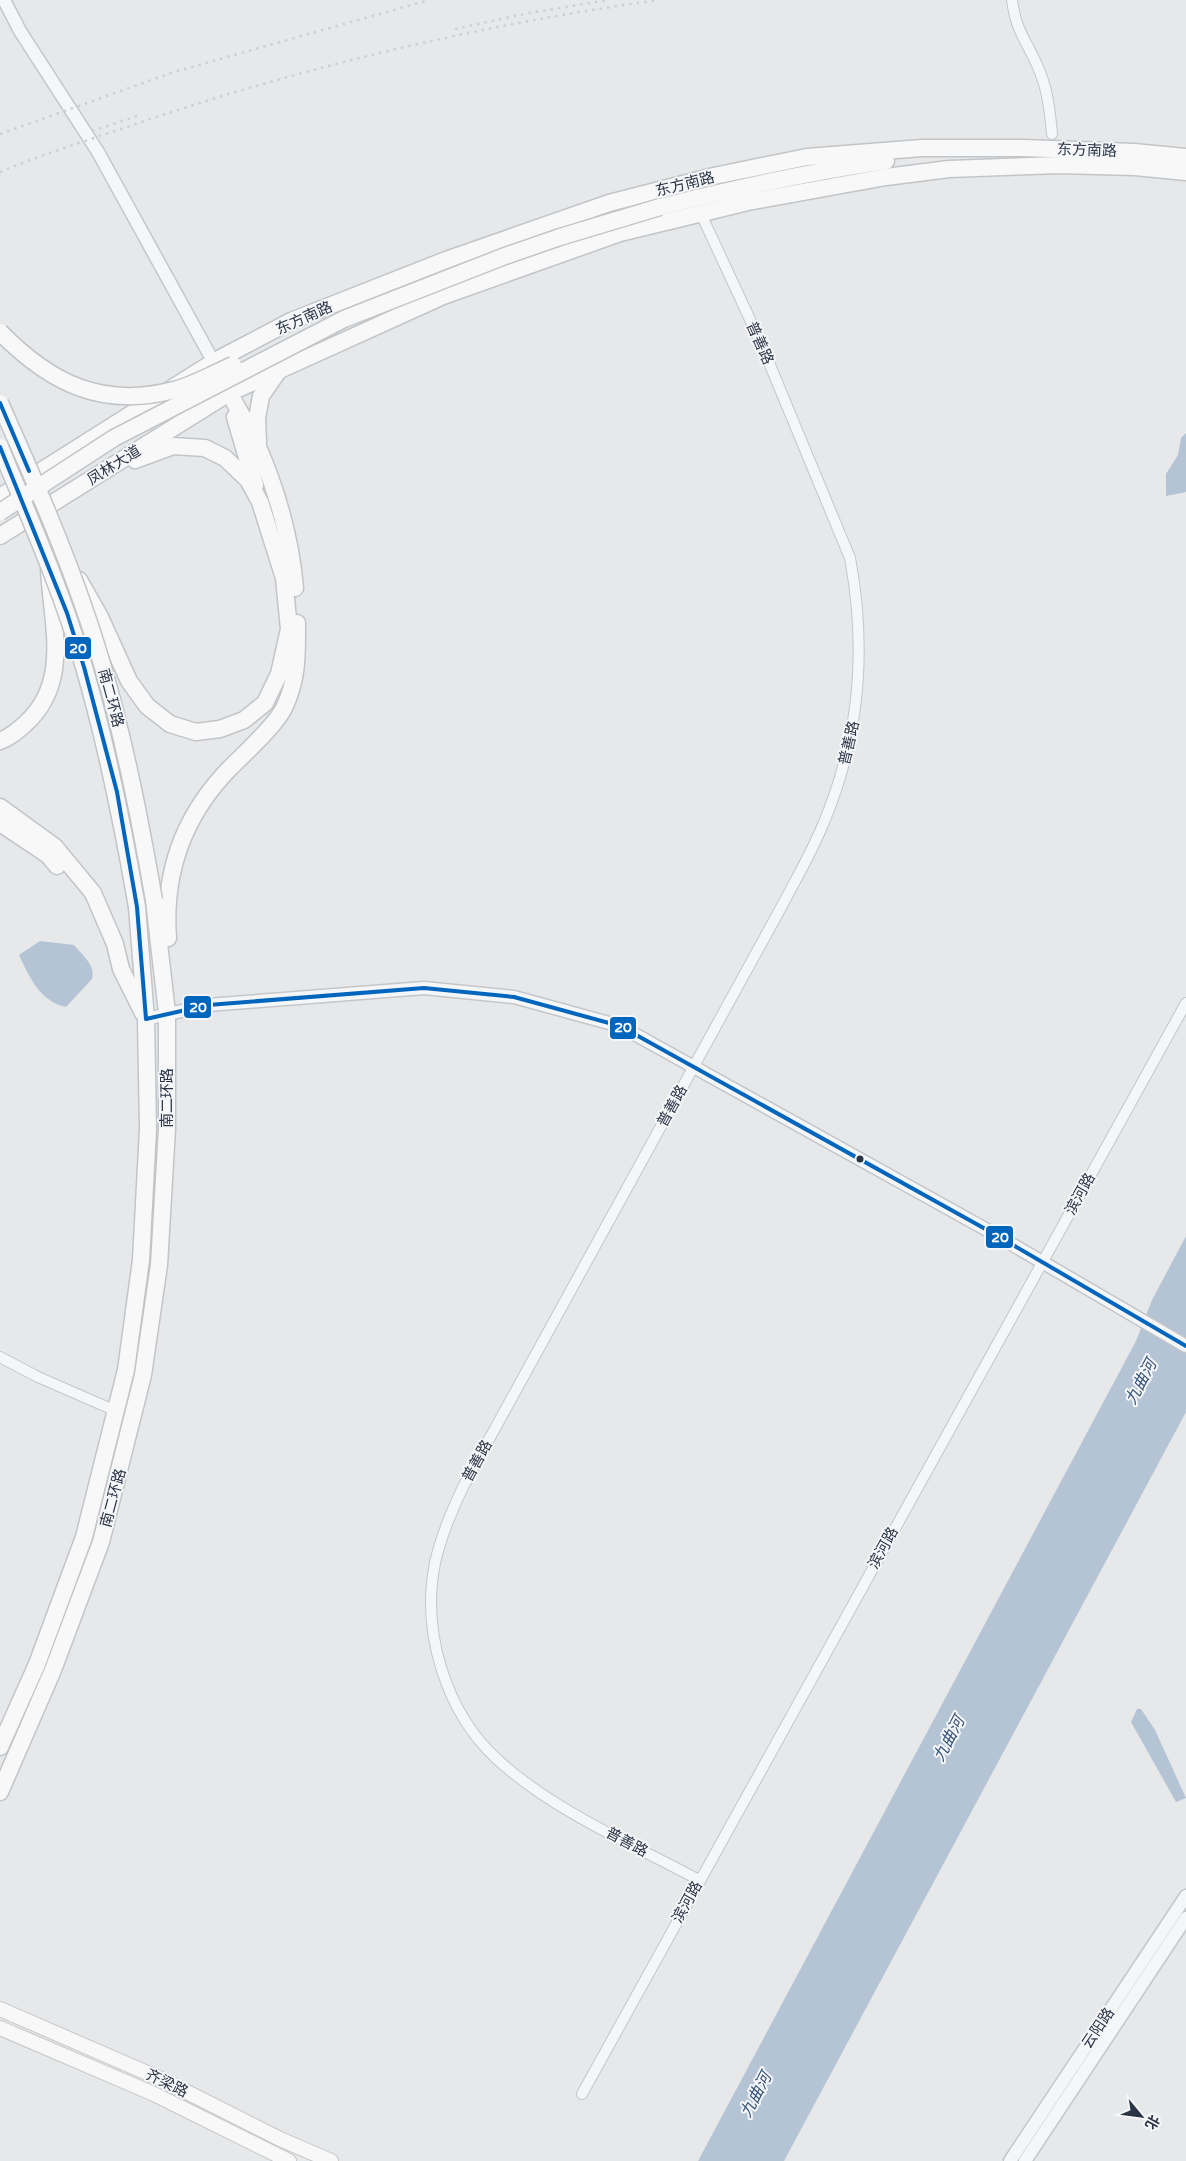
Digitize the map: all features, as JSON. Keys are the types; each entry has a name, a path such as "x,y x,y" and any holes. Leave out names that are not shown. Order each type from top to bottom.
{"main road":[{"name":"东方南路","path":"214,361 291,321 446,260 608,203 714,176 807,157 922,148 1086,150 1186,157"},
{"path":"0,332 19,352 49,374 86,392 116,397 146,396 176,390 344,319 505,256 560,237 660,207 722,192 836,168 965,149"},
{"name":"东方南路","path":"229,393 443,296 620,233 701,214 814,189 949,169 1059,165 1135,167 1186,172"},
{"path":"0,512 114,438 344,319"},
{"path":"0,497 214,361"},
{"path":"258,447 257,418 260,396 281,368"},
{"path":"167,1013 170,964 167,921 170,878 183,834 197,809 217,782 256,743 283,709 297,670 297,621 292,555 258,447 229,393"},
{"path":"62,550 100,617 129,681 147,706 170,724 196,732 220,729 244,720 265,703 280,674 289,629 284,578 229,393"},
{"name":"凤林大道","path":"0,536 229,393"},
{"name":"南二环路","path":"0,403 62,550 102,663 135,790 154,900 167,1013 164,1194 152,1326 143,1375 101,1542 82,1598 0,1792"},
{"path":"107,470 174,446 205,448 225,458 248,480 260,502"},
{"name":"南二环路","path":"0,447 49,566 84,667 117,792 137,907 146,1019 148,1128 141,1260 126,1370 84,1537 65,1593 37,1664 0,1747"},
{"path":"0,741 10,737 39,712 54,680 56,639 49,566"},
{"path":"3,816 55,846 93,893 111,934 121,969 146,1019"},
{"path":"65,1593 82,1598"},
{"name":"齐梁路","path":"0,2009 161,2079 280,2139 331,2161"},
{"name":"齐梁路","path":"0,2028 154,2094 288,2161"}],"street":[{"path":"4,0 20,32 98,152 214,361 229,393"},
{"path":"1012,0 1015,21 1037,65 1043,83 1050,109 1052,134"},
{"name":"普善路","path":"699,1880 565,1809 533,1789 498,1760 470,1731 450,1692 436,1654 432,1605 435,1564 446,1523 464,1485 783,904 824,824 838,786 850,744 858,699 860,644 857,596 850,558 760,340 701,214"},
{"path":"146,1019 208,1005 424,988 514,997 620,1026 1134,1314 1186,1346"},
{"name":"滨河路","path":"582,2094 1186,1003"},
{"path":"0,1357 38,1377 116,1411"},
{"name":"云阳路","path":"1010,2161 1186,1896"},
{"name":"云阳路","path":"1025,2161 1186,1918"}],"water":[{"path":"1186,433 1186,492 1166,496 1166,474 1178,455 1181,438"},
{"path":"40,941 74,945 88,960 92,969 92,979 66,1007 57,1004 43,994 27,972 19,955"},
{"name":"九曲河","path":"1186,1236 1186,1412 784,2161 698,2161 1136,1341 1152,1300"},
{"path":"1137,1709 1141,1709 1155,1730 1186,1798 1176,1802 1131,1722"}],"railway":[{"path":"0,134 174,72 429,0"},
{"path":"455,29 524,14 607,0"},
{"path":"0,172 189,106 322,68 389,51 523,22 659,0"},
{"path":"92,131 137,116"}],"transit line":[{"name":"20","path":"0,403 29,471"},
{"name":"20","path":"0,447 67,613 84,667 117,792 137,907 146,1019 208,1005 424,988 514,997 620,1026 989,1231 1186,1346"}]}
